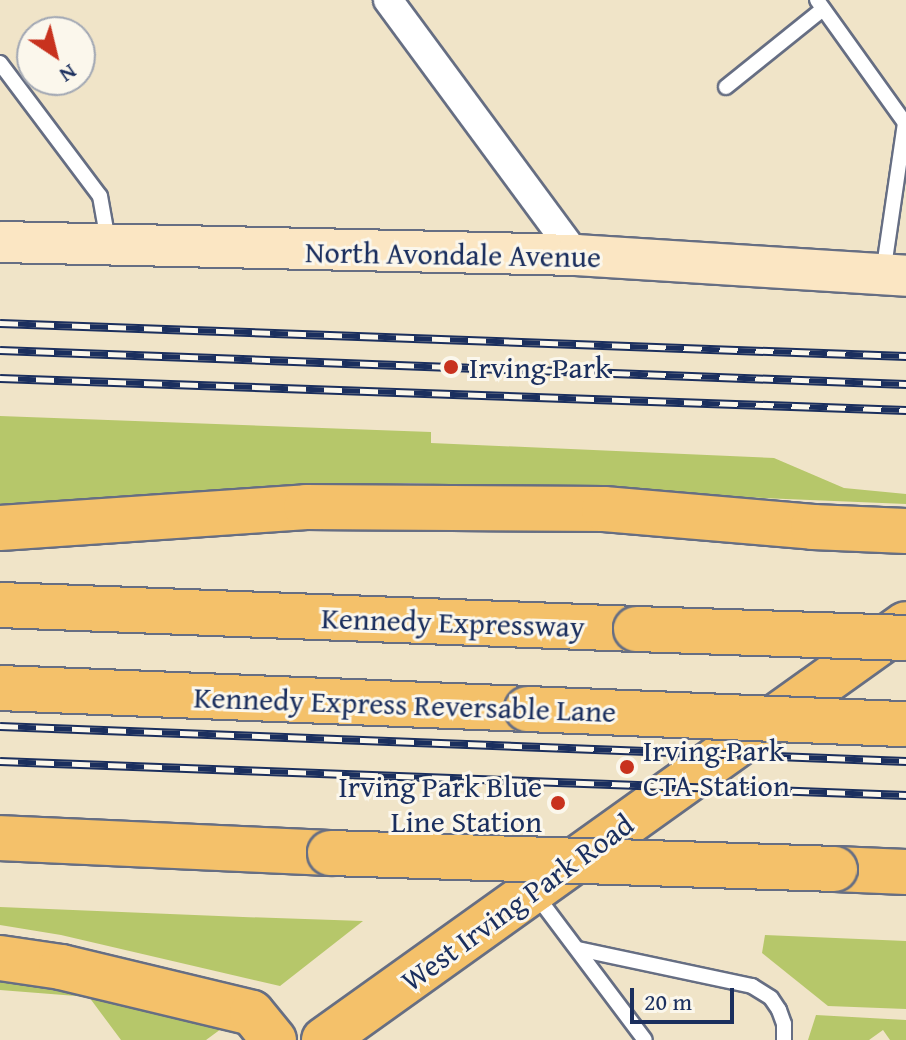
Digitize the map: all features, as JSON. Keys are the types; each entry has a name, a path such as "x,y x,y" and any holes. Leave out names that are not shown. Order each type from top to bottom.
{"main road":[{"path":"0,528 322,507 604,509 813,527 906,531"},
{"name":"Kennedy Expressway","path":"0,605 906,638"},
{"name":"West Irving Park Road","path":"324,1040 906,624"},
{"name":"Kennedy Express Reversable Lane","path":"0,688 906,724"},
{"path":"0,838 330,853 906,872"},
{"path":"0,958 61,967 252,1013 274,1040"}],"street":[{"path":"388,0 576,255"},
{"name":"North Avondale Avenue","path":"0,242 109,247 576,255 894,275"}],"lane":[{"path":"726,87 820,5 905,123 894,275"},
{"path":"0,63 100,196 109,247"},
{"path":"533,891 645,1040"},
{"path":"578,949 752,986 771,998 779,1010 784,1024 784,1040"}],"green space":[{"path":"0,416 431,432 431,443 774,458 844,488 906,494 906,504 410,483 304,486 0,507"},
{"path":"0,907 363,921 280,986 61,935 0,925"},
{"path":"765,935 906,941 906,1009 828,1006 762,953"},
{"path":"0,980 89,997 0,990"},
{"path":"89,997 221,1029 206,1040 121,1040"},
{"path":"816,1015 906,1020 906,1040 890,1040 883,1030 869,1040 808,1040"}],"railway":[{"path":"0,323 906,356"},
{"path":"0,350 906,384"},
{"path":"0,378 906,410"},
{"path":"0,726 906,761"},
{"path":"0,761 906,795"}],"place":[{"name":"Irving Park","path":"451,367"},
{"name":"Irving Park CTA Station","path":"627,767"},
{"name":"Irving Park Blue Line Station","path":"558,803"}]}
